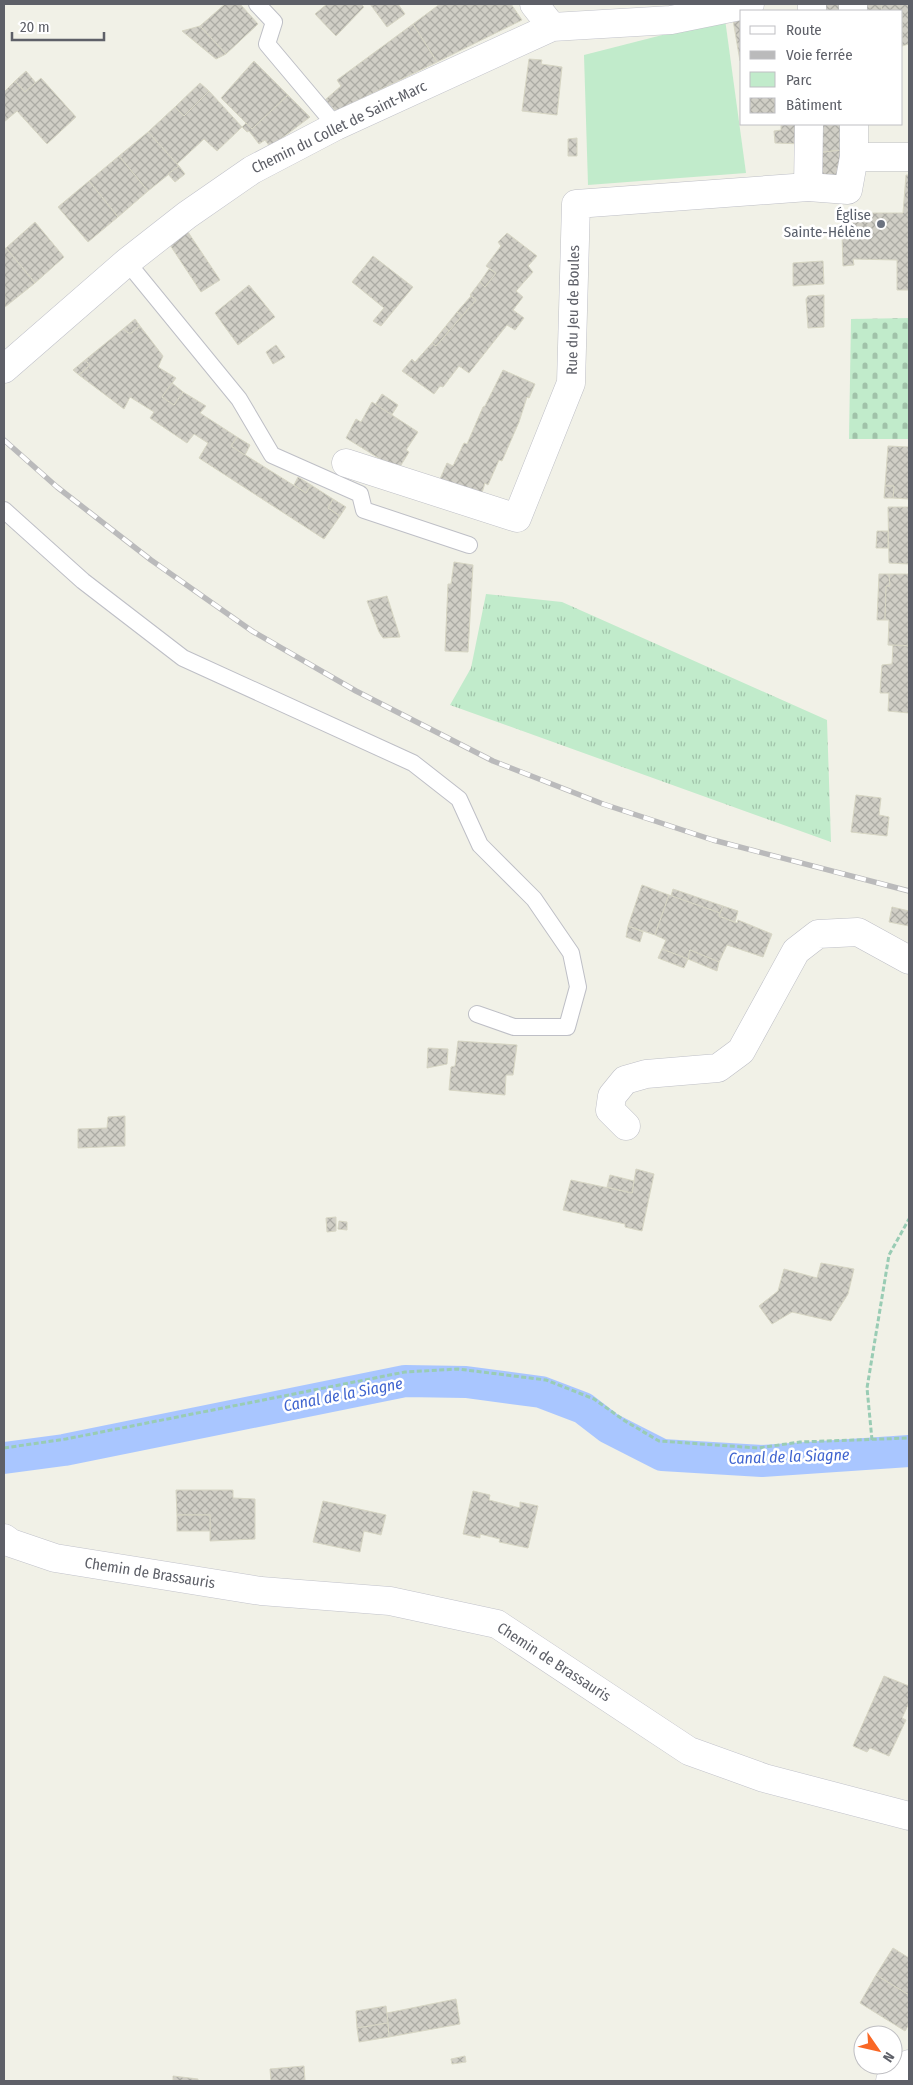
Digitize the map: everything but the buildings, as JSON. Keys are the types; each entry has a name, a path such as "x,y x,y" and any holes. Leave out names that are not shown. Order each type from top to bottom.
{"street":[{"path":"534,4 552,26 670,20 750,4"},
{"name":"Chemin du Collet de Saint-Marc","path":"4,369 127,262 187,215 252,170 336,126 552,26"},
{"path":"808,187 809,125"},
{"path":"854,125 854,157 909,157"},
{"name":"Rue du Jeu de Boules","path":"346,463 517,518 571,383 576,204 808,187 848,190 854,157"},
{"path":"626,1126 610,1110 612,1096 625,1080 646,1074 718,1068 741,1051 796,951 818,934 858,932 909,960"},
{"name":"Chemin de Brassauris","path":"4,1538 11,1543 55,1558 261,1591 390,1601 497,1624 689,1751 764,1778 909,1816"},
{"path":"890,2081 909,2064"}],"lane":[{"path":"257,4 274,22 267,44 336,126"},
{"path":"127,262 239,400 272,455 360,494 364,510 469,545"},
{"path":"4,510 83,582 183,658 413,763 459,799 480,845 534,899 571,953 578,987 567,1027 514,1027 477,1014"}],"path":[{"path":"872,1440 867,1388 884,1284 889,1255 909,1219"},
{"path":"4,1448 66,1439 405,1372 458,1369 546,1380 594,1400 659,1441 758,1448 800,1442 909,1438"}],"green space":[{"path":"725,19 746,173 588,185 584,55"},
{"path":"909,318 909,439 849,439 851,319"},
{"path":"486,594 562,602 827,720 831,842 450,705 471,668"}],"waterway":[{"name":"Canal de la Siagne","path":"4,1458 64,1450 405,1381 466,1382 541,1392 583,1408 609,1428 662,1455 762,1461 909,1451"}],"railway":[{"path":"4,440 57,487 151,560 252,631 356,691 493,761 603,804 713,840 909,891"}],"place":[{"name":"Église Sainte-Hélène","path":"881,224"}]}
